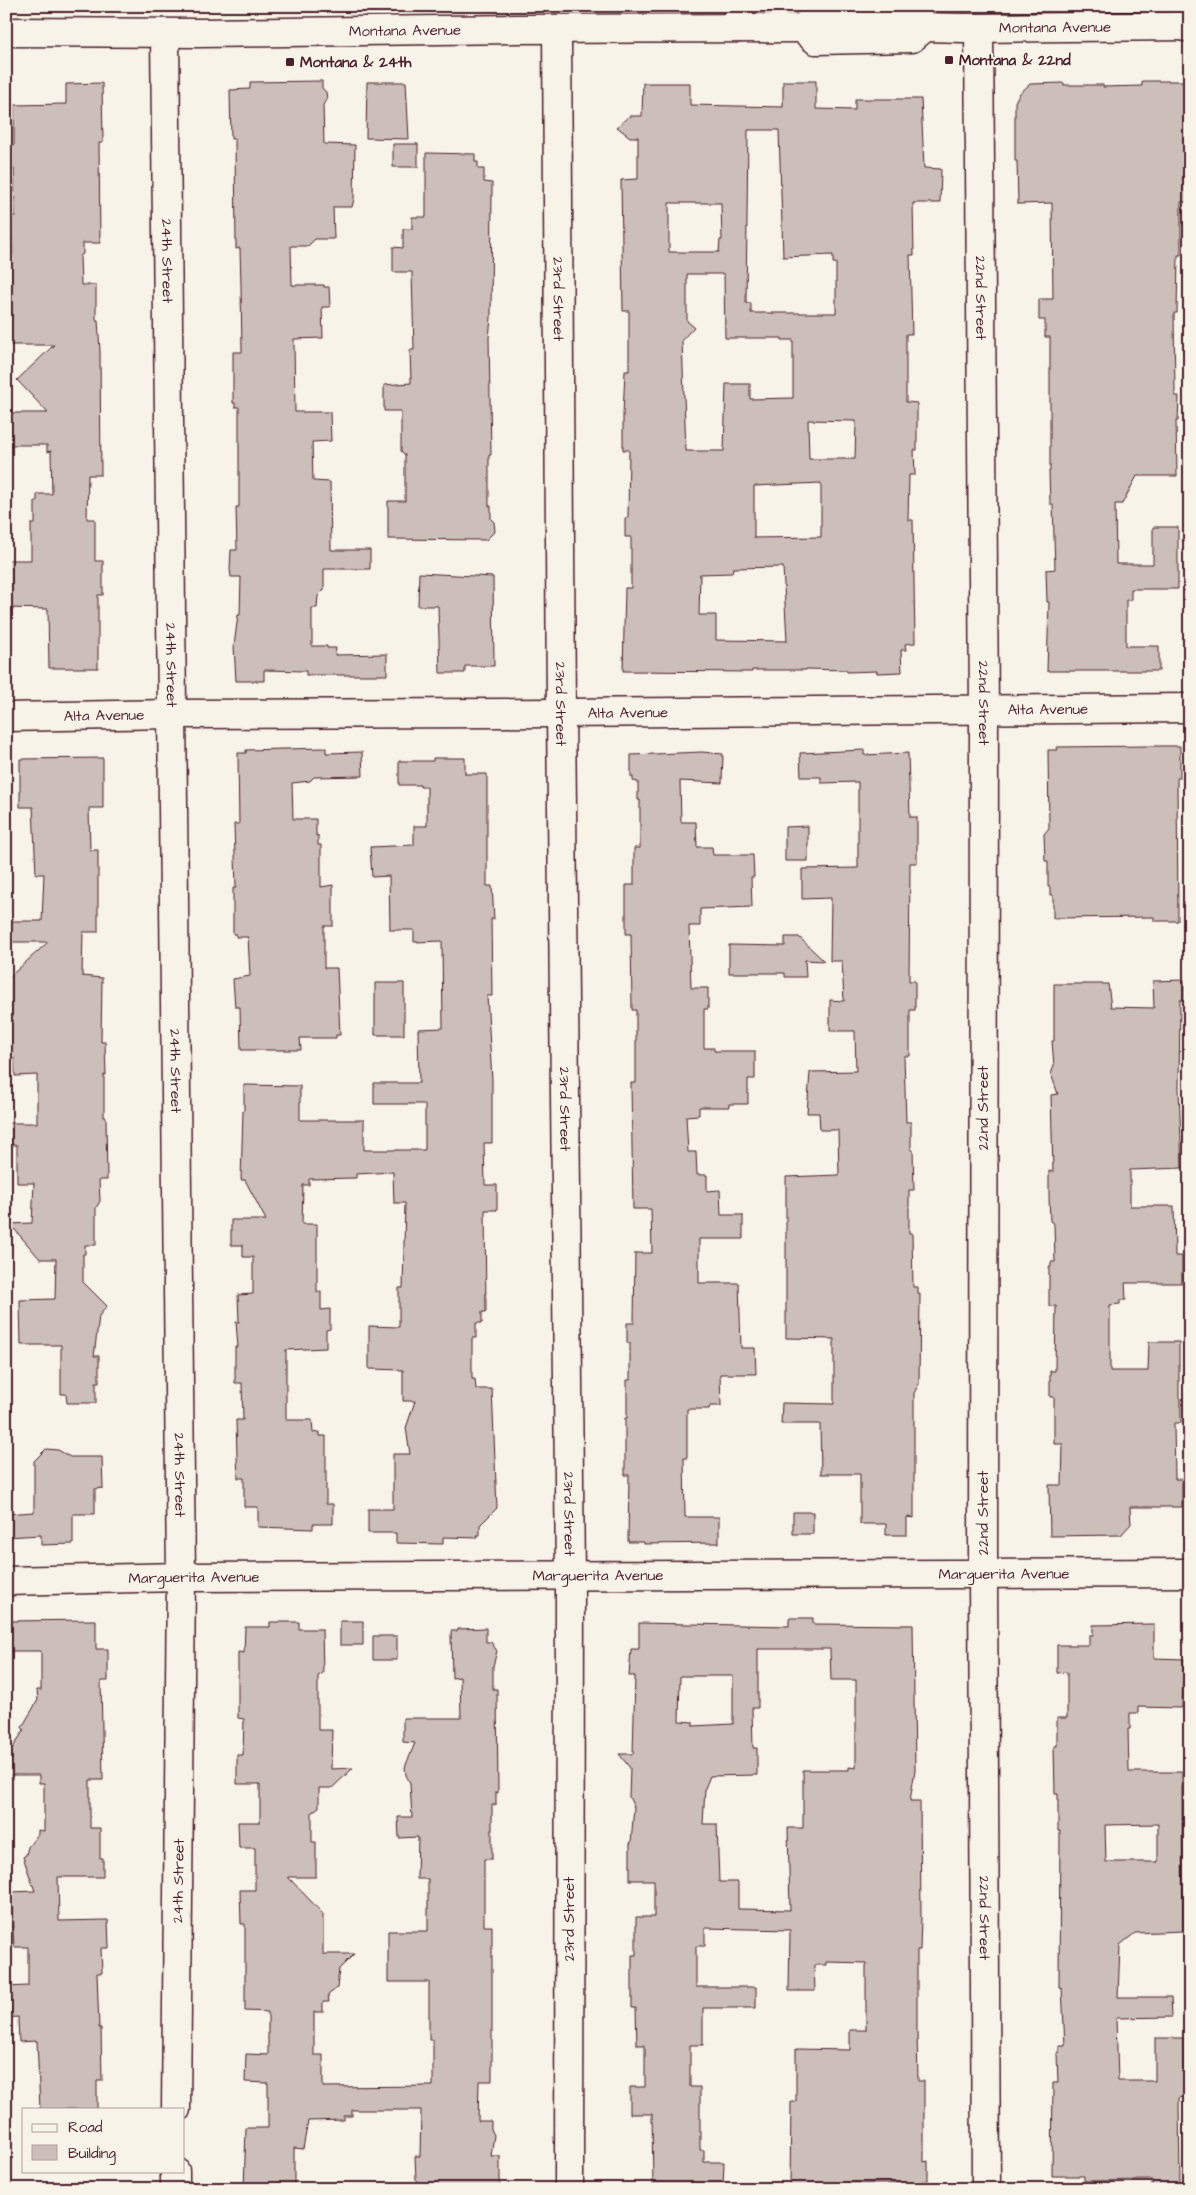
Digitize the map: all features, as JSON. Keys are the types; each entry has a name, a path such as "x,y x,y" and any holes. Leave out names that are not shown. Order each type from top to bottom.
{"street":[{"name":"Montana Avenue","path":"6,32 164,33 557,29 739,17 802,28 818,15 913,16 925,27 979,28 1187,22"},
{"name":"22nd Street","path":"979,28 984,711 983,1574 986,2189"},
{"name":"23rd Street","path":"557,29 561,714 570,1576 569,2189"},
{"name":"24th Street","path":"164,33 181,1578 176,2108"},
{"name":"Alta Avenue","path":"6,717 172,714 561,714 1190,708"},
{"name":"Marguerita Avenue","path":"6,1581 181,1578 969,1576 983,1574 1190,1573"},
{"path":"175,2172 175,2189"}],"building":[{"path":"322,81 322,88 326,92 327,99 323,105 324,144 355,145 354,199 352,207 333,207 334,239 315,239 308,246 291,246 292,285 324,285 324,287 329,287 330,307 322,307 323,338 294,339 295,412 330,412 331,441 312,442 313,481 330,482 331,550 370,550 370,569 324,569 324,590 318,596 317,608 312,608 312,646 336,648 335,655 387,654 387,675 306,675 306,671 264,670 264,681 236,681 234,646 238,615 240,615 241,577 231,577 230,569 231,550 237,550 236,507 239,507 239,407 235,407 235,403 233,403 233,352 242,352 240,248 236,249 235,139 231,139 230,90 250,89 250,82"},
{"path":"783,81 816,81 816,109 855,110 855,99 921,99 924,168 941,169 940,203 913,203 914,255 910,255 912,334 906,334 906,402 917,403 917,450 914,450 915,475 909,475 908,520 913,520 915,643 905,644 906,650 901,650 902,672 877,673 877,671 847,672 846,670 806,669 752,670 752,672 623,671 625,588 631,588 631,537 625,537 625,518 628,518 629,450 623,450 623,415 625,371 629,371 629,311 623,311 621,180 638,179 638,137 630,137 617,127 629,116 642,116 643,83 690,83 690,105 783,107","holes":["748,130 779,130 783,257 833,255 833,263 836,263 836,313 751,313 751,303 746,303","669,203 721,203 722,240 720,240 719,252 669,252","687,274 724,274 725,338 782,338 782,340 793,340 793,398 750,399 750,384 726,384 724,451 686,451 682,340 694,327 687,321","808,420 856,421 855,459 809,459","821,483 821,537 754,538 754,486","783,567 787,641 716,640 716,615 699,615 700,574 732,573 733,568"]},
{"path":"1142,81 1188,81 1189,202 1181,202 1181,255 1178,255 1177,313 1174,313 1175,396 1179,396 1178,421 1176,421 1177,476 1137,476 1122,504 1115,504 1116,564 1153,564 1153,527 1178,527 1178,589 1131,589 1131,600 1126,600 1126,646 1159,646 1159,671 1047,671 1049,602 1047,602 1046,570 1055,569 1053,504 1050,504 1049,471 1050,337 1045,337 1045,320 1039,320 1039,299 1053,299 1052,203 1018,204 1017,161 1015,161 1015,102 1019,94 1030,84 1064,83 1064,85 1103,85 1103,87 1142,86"},
{"path":"367,82 406,82 409,139 366,138"},
{"path":"102,83 103,143 99,143 100,243 83,243 83,254 80,256 81,285 96,285 96,320 98,320 100,351 101,475 88,475 87,519 95,519 95,561 103,561 103,595 98,595 98,668 49,668 48,609 6,608 6,560 31,560 31,524 35,524 35,501 37,501 37,494 52,494 51,451 47,452 47,445 6,445 6,413 48,413 17,380 54,345 6,345 6,255 13,255 12,216 15,216 14,169 6,169 6,145 14,145 14,105 66,104 66,84"},
{"path":"393,144 418,144 418,167 393,167"},
{"path":"426,153 475,154 475,162 478,162 478,169 484,169 484,182 492,183 491,318 489,338 491,455 489,455 489,506 491,506 491,519 494,522 495,531 486,540 388,539 388,501 405,501 405,455 401,451 401,411 384,411 384,385 411,383 410,350 414,350 412,272 393,272 393,247 403,248 403,229 412,229 412,217 426,217"},
{"path":"419,573 493,577 494,666 465,666 465,673 440,673 438,606 418,606"},
{"path":"1180,746 1180,778 1177,778 1178,921 1154,921 1154,917 1053,918 1053,895 1050,895 1050,887 1048,887 1048,861 1045,861 1044,834 1049,828 1048,750 1057,750 1056,747"},
{"path":"326,748 326,753 362,752 363,776 314,777 310,781 292,783 293,819 316,819 316,836 318,835 318,845 321,845 321,887 333,885 333,926 324,926 324,968 337,968 340,1035 336,1035 336,1038 300,1038 301,1050 241,1050 240,1007 235,1007 233,979 250,976 248,937 236,937 236,934 233,934 233,888 236,888 234,824 239,824 238,753 246,753 246,750"},
{"path":"864,750 864,755 908,753 910,817 917,817 917,863 910,863 909,981 915,981 915,1010 910,1010 910,1056 904,1056 906,1122 911,1122 911,1150 913,1150 914,1190 909,1190 909,1233 912,1233 913,1287 918,1287 918,1294 920,1294 919,1384 914,1393 914,1518 907,1517 907,1535 886,1535 886,1524 860,1524 860,1474 821,1474 820,1424 781,1424 782,1403 834,1404 834,1339 786,1338 786,1177 839,1175 838,1130 820,1130 819,1113 807,1113 810,1072 856,1071 855,1031 830,1031 830,1000 844,1001 842,961 830,961 831,898 802,899 802,869 858,868 858,782 821,783 821,777 801,777 800,753"},
{"path":"702,752 723,754 722,783 680,781 681,822 696,822 697,847 712,847 713,855 753,855 754,877 751,877 752,907 700,909 700,926 689,926 691,988 708,988 708,1009 704,1009 704,1048 714,1048 714,1051 755,1051 755,1079 748,1079 748,1104 729,1104 729,1107 699,1107 699,1115 686,1116 688,1152 696,1152 697,1175 707,1175 707,1191 720,1190 721,1215 743,1215 743,1239 699,1239 699,1283 739,1283 741,1348 755,1348 756,1374 720,1374 721,1406 710,1406 709,1409 687,1409 687,1458 684,1458 685,1517 719,1517 719,1543 644,1544 644,1542 628,1542 629,1475 625,1475 627,1380 630,1380 630,1343 627,1343 627,1323 634,1323 635,1253 652,1253 651,1209 633,1209 631,1083 636,1083 636,1010 632,1010 631,934 626,934 626,885 634,885 634,848 640,848 640,800 638,800 638,782 633,781 633,777 631,777 631,755"},
{"path":"103,758 103,808 89,808 90,850 98,850 98,932 83,932 82,976 102,978 101,1042 105,1042 104,1117 106,1117 107,1180 99,1180 100,1201 96,1208 96,1245 85,1245 85,1254 83,1254 83,1282 107,1306 99,1316 94,1356 99,1356 99,1382 96,1382 96,1403 67,1403 66,1394 61,1394 61,1345 21,1345 20,1300 55,1299 56,1259 40,1259 10,1224 32,1223 34,1183 17,1183 17,1145 6,1145 6,1123 37,1123 37,1075 15,1076 14,1058 6,1058 6,980 48,942 6,942 6,921 42,921 44,874 36,874 33,807 20,807 20,759"},
{"path":"433,758 465,758 465,774 487,774 487,886 492,886 494,919 491,919 492,996 487,996 492,1080 492,1143 484,1143 485,1185 497,1185 497,1210 485,1210 486,1312 482,1312 482,1323 476,1323 476,1338 472,1338 472,1379 475,1379 476,1389 492,1389 497,1508 480,1525 480,1535 477,1535 478,1538 443,1537 443,1544 396,1543 396,1533 368,1533 368,1509 393,1509 393,1454 410,1454 406,1428 415,1401 403,1401 403,1370 369,1369 369,1326 399,1327 399,1288 403,1288 405,1203 394,1203 393,1172 356,1174 356,1178 309,1179 309,1185 303,1185 302,1224 317,1224 317,1292 321,1292 321,1310 330,1309 330,1329 326,1330 326,1348 286,1350 286,1420 312,1420 313,1433 320,1432 320,1436 326,1436 326,1504 333,1504 333,1524 313,1524 313,1529 258,1527 258,1507 244,1507 244,1478 238,1478 237,1456 236,1420 243,1420 242,1383 235,1383 235,1347 238,1347 236,1322 239,1322 238,1295 253,1294 253,1257 243,1257 243,1245 231,1245 231,1220 266,1220 245,1180 241,1180 244,1085 300,1086 300,1120 364,1120 364,1150 425,1150 425,1104 374,1104 374,1083 419,1083 418,1029 443,1028 442,941 414,942 414,930 390,930 389,876 372,877 370,847 414,845 414,826 427,826 427,787 399,785 399,761 433,761"},
{"path":"808,826 808,861 785,861 785,827"},
{"path":"785,937 799,937 824,961 805,960 806,977 785,977 785,973 729,973 729,945 785,946"},
{"path":"1184,980 1185,1000 1180,1000 1179,1089 1182,1168 1130,1170 1130,1206 1174,1206 1175,1256 1182,1256 1182,1283 1125,1283 1126,1300 1120,1300 1120,1304 1110,1305 1110,1371 1148,1371 1149,1342 1179,1342 1181,1423 1174,1423 1175,1479 1182,1479 1182,1507 1130,1507 1131,1524 1121,1535 1050,1536 1049,1485 1062,1485 1063,1444 1054,1444 1054,1397 1050,1397 1050,1371 1055,1371 1056,1306 1049,1306 1049,1267 1051,1267 1051,1262 1055,1262 1054,1224 1050,1221 1049,1196 1049,1171 1053,1172 1051,1095 1058,1094 1051,1074 1054,1066 1052,1041 1054,1041 1054,984 1108,984 1111,1007 1154,1008 1153,981"},
{"path":"375,983 404,983 404,1035 375,1035"},
{"path":"46,1449 58,1450 70,1457 102,1457 103,1488 95,1489 95,1514 73,1514 73,1544 41,1545 41,1535 6,1537 6,1514 34,1512 34,1461"},
{"path":"793,1512 813,1512 813,1534 793,1534"},
{"path":"789,1618 813,1618 813,1624 913,1625 915,1770 910,1801 920,1801 921,1918 920,1950 917,1950 918,2081 924,2081 924,2162 928,2161 928,2181 922,2181 922,2184 816,2184 816,2188 790,2188 791,2102 796,2102 796,2049 850,2050 850,2030 866,2030 866,1963 826,1962 826,1965 814,1965 815,1991 789,1991 790,1930 705,1928 705,1946 696,1946 696,1987 756,1987 756,2008 703,2008 703,2045 690,2045 690,2087 700,2087 700,2150 704,2150 704,2162 724,2162 723,2187 721,2189 653,2189 652,2114 630,2114 630,2087 645,2087 645,2045 637,2045 636,2008 632,2008 632,1955 636,1955 636,1917 654,1917 654,1880 630,1880 630,1843 634,1807 629,1797 630,1768 619,1754 633,1754 635,1676 629,1676 631,1649 639,1649 639,1623 789,1626","holes":["758,1649 830,1649 831,1680 856,1680 856,1768 849,1767 849,1770 803,1770 803,1828 788,1828 790,1910 738,1909 738,1882 719,1882 717,1824 703,1824 705,1788 710,1776 757,1775 757,1748 753,1748 752,1708 758,1708","680,1676 733,1676 733,1724 693,1726 693,1722 679,1721"]},
{"path":"96,1620 96,1649 108,1649 108,1681 101,1681 103,1780 90,1780 90,1828 100,1828 100,1858 103,1858 103,1877 58,1877 59,1921 108,1920 109,1948 101,1948 102,1973 97,1973 102,2081 97,2081 97,2108 40,2108 37,2041 19,2042 18,2017 6,2018 6,1987 28,1986 28,1947 14,1947 11,1892 35,1891 23,1857 38,1834 38,1830 44,1831 44,1783 39,1783 39,1775 6,1775 6,1758 24,1730 22,1727 38,1700 37,1690 41,1690 41,1651 6,1651 6,1621"},
{"path":"340,1621 363,1621 363,1645 340,1645"},
{"path":"270,1622 299,1622 299,1629 322,1629 323,1673 318,1676 318,1730 332,1730 331,1769 353,1768 332,1788 319,1788 319,1807 312,1812 312,1842 316,1842 316,1877 288,1877 323,1914 323,1954 354,1954 339,1969 337,1988 328,1995 329,2002 323,2002 323,2012 314,2012 314,2055 323,2055 323,2087 433,2086 433,2040 429,2040 429,1982 388,1982 388,1931 428,1931 428,1879 417,1879 418,1837 399,1838 398,1817 412,1817 410,1783 405,1767 415,1743 403,1742 403,1718 461,1718 460,1677 452,1678 451,1631 486,1628 486,1642 491,1642 497,1651 493,1666 493,1689 497,1689 498,1793 496,1792 496,1805 492,1805 492,1859 484,1859 484,1926 492,1926 492,2081 479,2081 478,2121 491,2121 491,2129 494,2135 491,2156 500,2156 500,2189 423,2189 416,2180 415,2156 420,2156 421,2110 352,2110 352,2116 344,2116 344,2120 308,2121 303,2149 294,2148 294,2189 244,2189 246,2128 268,2128 268,2083 245,2082 246,2054 268,2055 268,2012 245,2011 245,1924 241,1924 240,1890 255,1890 255,1848 239,1848 238,1822 260,1822 260,1784 237,1784 237,1755 243,1755 244,1719 238,1718 238,1652 244,1653 245,1627 270,1627"},
{"path":"1154,1624 1154,1658 1184,1659 1182,1708 1138,1707 1138,1713 1130,1713 1130,1729 1128,1729 1129,1772 1182,1772 1183,1931 1135,1933 1120,1945 1118,1997 1171,1997 1172,2017 1116,2018 1118,2081 1155,2081 1155,2038 1183,2038 1184,2097 1179,2098 1180,2186 1152,2187 1152,2180 1084,2181 1084,2176 1052,2176 1053,2083 1058,2083 1057,2053 1059,2053 1059,2045 1065,2045 1062,1988 1059,1987 1060,1831 1058,1831 1058,1794 1055,1794 1054,1746 1057,1746 1057,1718 1067,1718 1067,1672 1057,1673 1057,1645 1089,1645 1089,1635 1093,1635 1093,1625","holes":["1158,1824 1158,1862 1106,1862 1105,1825"]},
{"path":"373,1636 397,1636 397,1660 373,1660"}],"place":[{"name":"Montana & 22nd","path":"949,60"},
{"name":"Montana & 24th","path":"290,62"}]}
